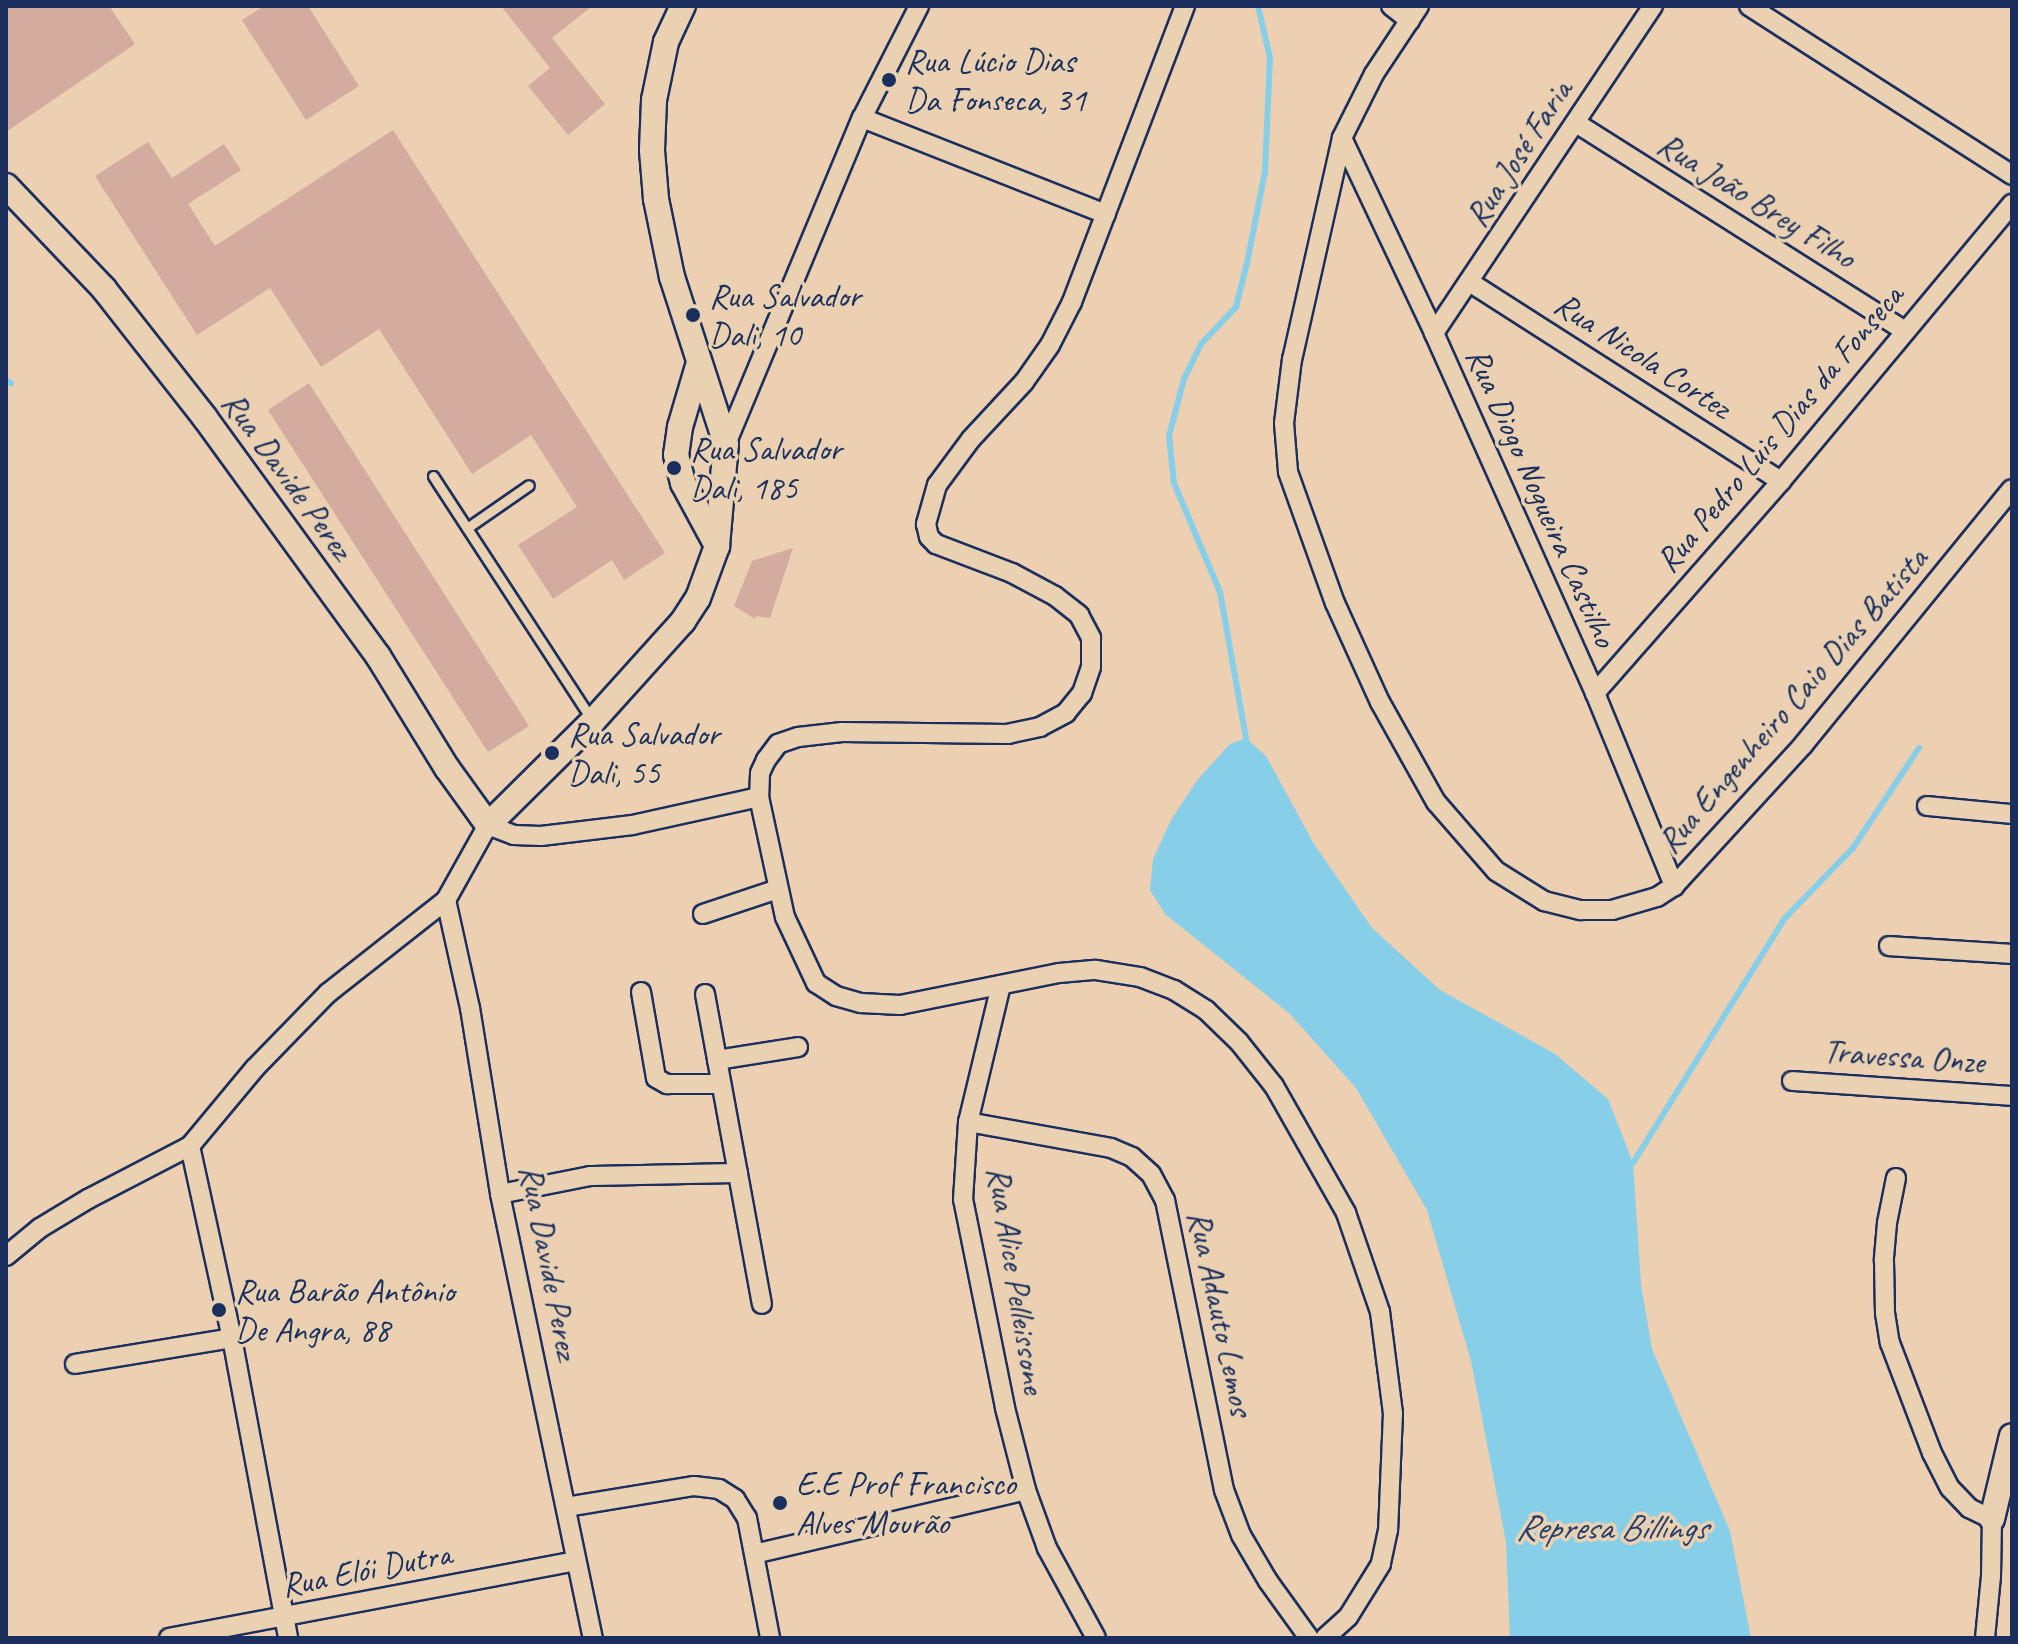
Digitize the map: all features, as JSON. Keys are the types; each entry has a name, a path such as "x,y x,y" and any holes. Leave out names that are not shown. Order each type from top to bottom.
{"street":[{"path":"6,1256 40,1228 88,1199 190,1146 255,1068 328,993 446,900 488,825 593,721 683,621 698,598 717,546 725,476 723,434 698,366 672,277 656,199 652,150 654,100 666,42 683,6"},
{"path":"723,434 862,118 919,6"},
{"path":"1185,6 1072,302 1050,345 937,485 926,524 929,537 936,544 1012,573 1055,596 1079,615 1091,638 1091,667 1082,693 1066,713 1040,727 1008,734 842,732 798,737 778,744 766,760 760,773 759,797 778,889 805,963 816,983 836,996 861,1003 900,1005 1096,970 1152,981 1174,990 1206,1010 1239,1042 1274,1086 1346,1213 1380,1312 1393,1413 1392,1480 1381,1564 1348,1617 1325,1638"},
{"path":"1391,6 1414,14"},
{"name":"Rua José Faria","path":"1434,333 1471,283 1653,6"},
{"path":"1749,6 2012,175"},
{"name":"Rua Engenheiro Caio Dias Batista","path":"1414,14 1374,74 1342,138 1295,344 1284,423 1288,472 1335,603 1380,702 1436,802 1496,871 1544,901 1581,910 1612,910 1657,897 1674,886 1803,745 2012,489"},
{"path":"862,118 1106,214"},
{"name":"Rua João Brey Filho","path":"1576,123 1904,330"},
{"name":"Rua Diogo Nogueira Castilho","path":"1342,138 1434,333 1595,693 1674,886"},
{"name":"Rua Davide Perez","path":"6,186 104,289 205,418 378,656 447,768 488,825"},
{"name":"Rua Pedro Luis Dias da Fonseca","path":"1595,693 1781,481 2012,204"},
{"name":"Rua Nicola Cortez","path":"1471,283 1781,481"},
{"path":"698,366 680,427 676,455 683,483 717,546"},
{"path":"680,427 704,421 723,434"},
{"path":"683,483 698,489 708,488 725,476"},
{"path":"488,825 514,835 541,836 632,825 759,797"},
{"path":"1927,806 2012,814"},
{"path":"703,914 778,889"},
{"name":"Rua Davide Perez","path":"446,900 470,1008 500,1194 593,1638"},
{"path":"1889,946 2012,954"},
{"name":"Rua Alice Pelleissone","path":"1001,985 968,1122 963,1199 1005,1408 1026,1490"},
{"path":"641,992 656,1078 667,1084 721,1084"},
{"path":"705,994 762,1304"},
{"path":"717,1060 798,1047"},
{"name":"Travessa Onze","path":"1792,1081 2012,1096"},
{"name":"Rua Adauto Lemos","path":"968,1122 1111,1148 1132,1157 1151,1174 1165,1200 1224,1490 1241,1535 1268,1581 1309,1638"},
{"path":"190,1146 232,1338 288,1638"},
{"path":"500,1194 590,1176 738,1173"},
{"path":"1896,1178 1887,1223 1884,1261 1885,1313 1890,1343 1932,1453 1950,1488 1969,1508 1992,1519"},
{"path":"75,1364 232,1338"},
{"path":"1985,1638 1992,1519 2012,1436"},
{"path":"566,1507 694,1486 719,1489 735,1499 747,1518 770,1638"},
{"path":"754,1554 1026,1490 1047,1548 1096,1638"},
{"name":"Rua Elói Dutra","path":"169,1638 576,1561"}],"lane":[{"path":"433,476 593,721"},
{"path":"467,528 529,485"}],"water":[{"name":"Represa Billings","path":"1246,738 1266,756 1314,844 1372,928 1440,990 1555,1054 1608,1099 1633,1163 1641,1285 1652,1349 1730,1531 1751,1638 1510,1638 1506,1542 1471,1361 1427,1210 1356,1088 1290,1014 1165,914 1150,890 1153,859 1171,820 1198,779 1230,744"}],"building":[{"path":"6,6 109,6 135,44 6,132"},
{"path":"264,6 308,6 359,86 306,120 242,20"},
{"path":"501,6 592,6 552,38 605,104 568,135 528,86 550,68"},
{"path":"393,130 665,553 624,580 612,560 553,599 518,545 577,507 531,435 472,474 379,329 321,367 270,288 197,335 95,176 148,142 172,178 224,144 241,170 188,204 215,246"},
{"path":"309,383 529,726 488,752 268,410"},
{"path":"793,548 770,618 756,616 755,619 734,606 752,561"}],"waterway":[{"path":"1246,738 1220,592 1174,483 1169,436 1184,379 1201,344 1236,307 1247,263 1265,171 1270,58 1258,6"},
{"path":"6,380 11,383"},
{"path":"1633,1163 1784,919 1853,848 1919,748"}],"place":[{"name":"Rua Lúcio Dias Da Fonseca, 31","path":"889,80"},
{"name":"Rua Salvador Dali, 10","path":"693,315"},
{"name":"Rua Salvador Dali, 185","path":"674,468"},
{"name":"Rua Salvador Dali, 55","path":"552,753"},
{"name":"Rua Barão Antônio De Angra, 88","path":"219,1310"},
{"name":"E.E Prof Francisco Alves Mourão","path":"780,1503"}]}
